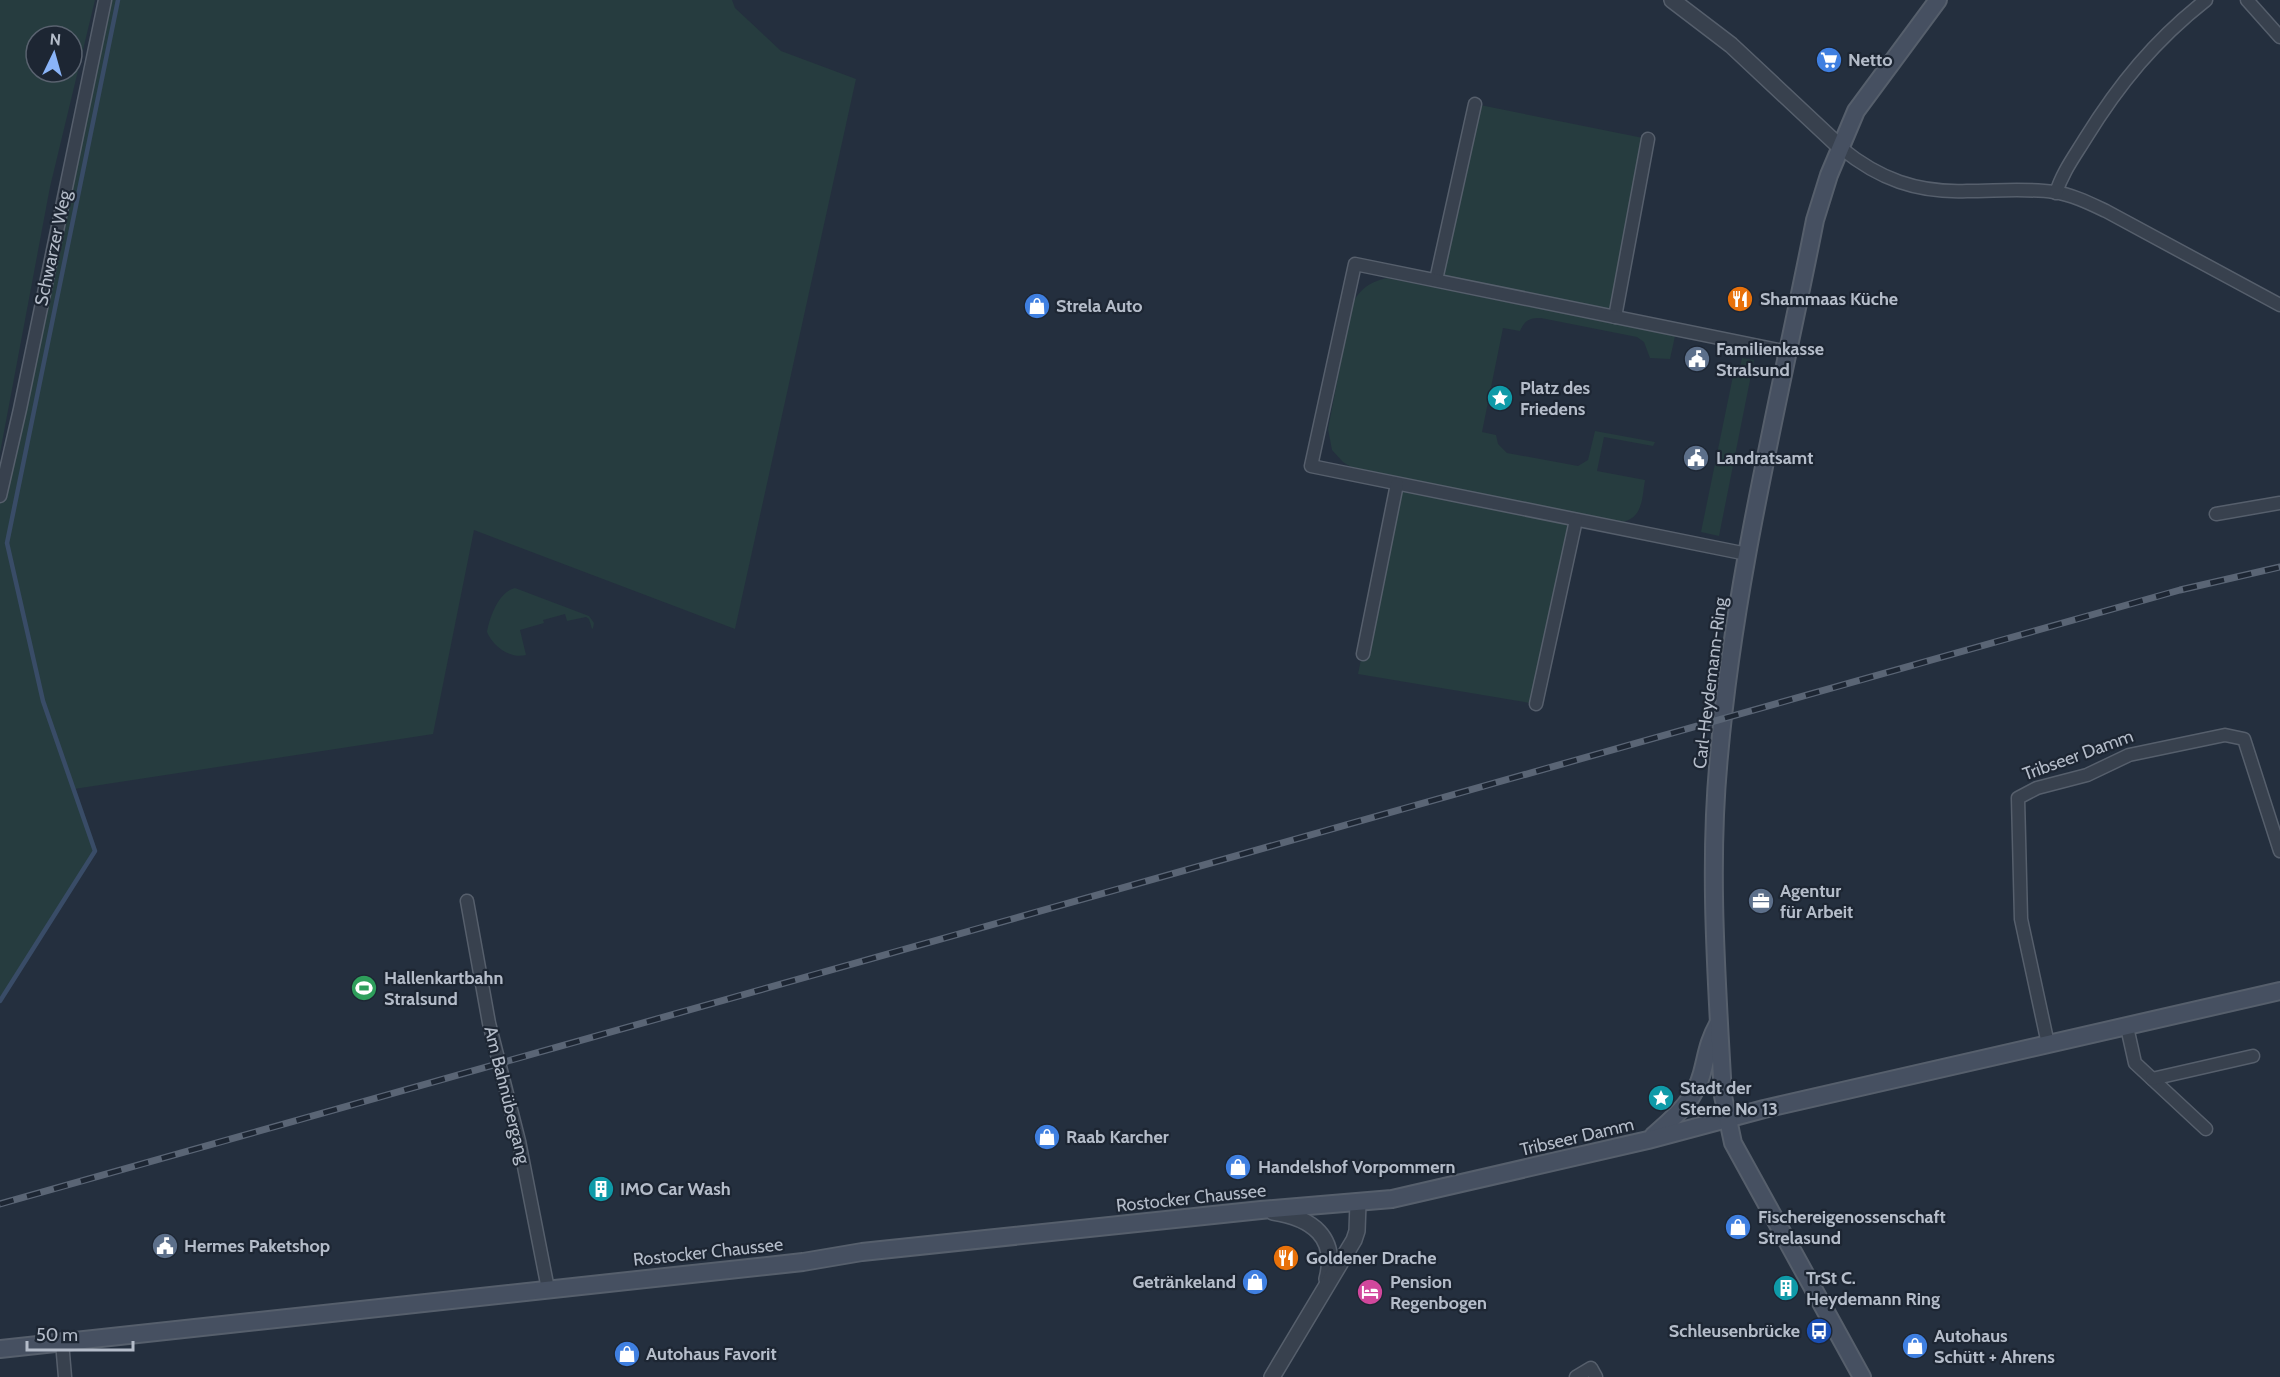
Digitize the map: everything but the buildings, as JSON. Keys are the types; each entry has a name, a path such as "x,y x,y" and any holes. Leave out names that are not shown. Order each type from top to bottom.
{"main road":[{"name":"Carl-Heydemann-Ring","path":"1862,1377 1733,1143 1726,1118 1715,941 1716,794 1729,664 1747,554 1815,220 1829,175 1856,111 1938,0"},
{"name":"Tribseer Damm","path":"1358,1203 1440,1189 1648,1140 1726,1118 2280,991"},
{"path":"1648,1140 1677,1115 1693,1094 1702,1074 1709,1040 1719,1024"},
{"name":"Rostocker Chaussee","path":"0,1349 803,1262 862,1252 1261,1210 1358,1203"}],"street":[{"name":"Schwarzer Weg","path":"0,496 105,0"},
{"path":"1671,0 1731,45 1840,148 1881,176 1937,190 1965,192 2025,190 2056,193 2081,200 2106,211 2280,305"},
{"path":"2056,193 2061,178 2094,124 2134,67 2177,22 2206,0"},
{"path":"2247,0 2280,37"},
{"path":"1436,280 1475,104"},
{"path":"1616,317 1648,139"},
{"path":"1747,554 1311,466 1355,264 1788,352"},
{"path":"1363,654 1397,484"},
{"path":"2216,514 2280,503"},
{"path":"1536,704 1576,520"},
{"name":"Tribseer Damm","path":"2048,1044 2021,919 2018,798 2037,788 2087,775 2129,755 2225,735 2244,739 2280,851"},
{"name":"Am Bahnübergang","path":"467,901 489,1023 519,1141 548,1289"},
{"path":"2127,1027 2135,1063 2206,1129"},
{"path":"2152,1079 2253,1056"},
{"path":"1272,1377 1354,1240 1357,1231 1358,1203"},
{"path":"1261,1210 1298,1218 1322,1234 1328,1245 1330,1257 1329,1273 1324,1287"},
{"path":"62,1342 65,1377"},
{"path":"1576,1377 1591,1368 1596,1377"}],"green space":[{"path":"0,0 95,0 84,46 84,24 24,24 24,84 75,84 50,187 0,453"},
{"path":"105,0 732,0 735,8 781,51 856,79 735,629 474,530 433,734 74,789 95,851 0,1001 0,496"},
{"path":"1475,104 1648,139 1615,317 1436,280"},
{"path":"1387,278 1675,336 1670,359 1650,358 1644,342 1637,337 1541,318 1528,320 1520,331 1503,328 1482,432 1496,435 1498,444 1507,453 1578,466 1588,460 1595,431 1655,442 1653,446 1604,437 1597,471 1645,480 1642,500 1634,516 1623,522 1357,471 1343,462 1332,450 1328,429 1352,304 1367,286"},
{"path":"1742,358 1754,360 1719,536 1701,532 1733,376 1738,377"},
{"path":"1397,484 1576,520 1536,704 1358,674"},
{"path":"515,588 589,616 594,623 593,628 586,617 567,621 565,614 520,630 526,655 514,655 503,651 487,632 499,600 509,590"}],"waterway":[{"path":"0,1001 95,851 43,701 7,543 118,0"}],"railway":[{"path":"0,1204 2180,590 2280,567"}],"place":[{"name":"Netto","path":"1829,60"},
{"name":"Shammaas Küche","path":"1740,299"},
{"name":"Strela Auto","path":"1037,306"},
{"name":"Familienkasse Stralsund","path":"1697,359"},
{"name":"Platz des Friedens","path":"1500,398"},
{"name":"Landratsamt","path":"1696,458"},
{"name":"Agentur für Arbeit","path":"1761,901"},
{"name":"Hallenkartbahn Stralsund","path":"364,988"},
{"name":"Stadt der Sterne No 13","path":"1661,1098"},
{"name":"Raab Karcher","path":"1047,1137"},
{"name":"Handelshof Vorpommern","path":"1238,1167"},
{"name":"IMO Car Wash","path":"601,1189"},
{"name":"Fischereigenossenschaft Strelasund","path":"1738,1227"},
{"name":"Hermes Paketshop","path":"165,1246"},
{"name":"Goldener Drache","path":"1286,1258"},
{"name":"Getränkeland","path":"1255,1282"},
{"name":"TrSt C. Heydemann Ring","path":"1786,1288"},
{"name":"Pension Regenbogen","path":"1370,1292"},
{"name":"Schleusenbrücke","path":"1819,1331"},
{"name":"Autohaus Schütt + Ahrens","path":"1915,1346"},
{"name":"Autohaus Favorit","path":"627,1354"}]}
